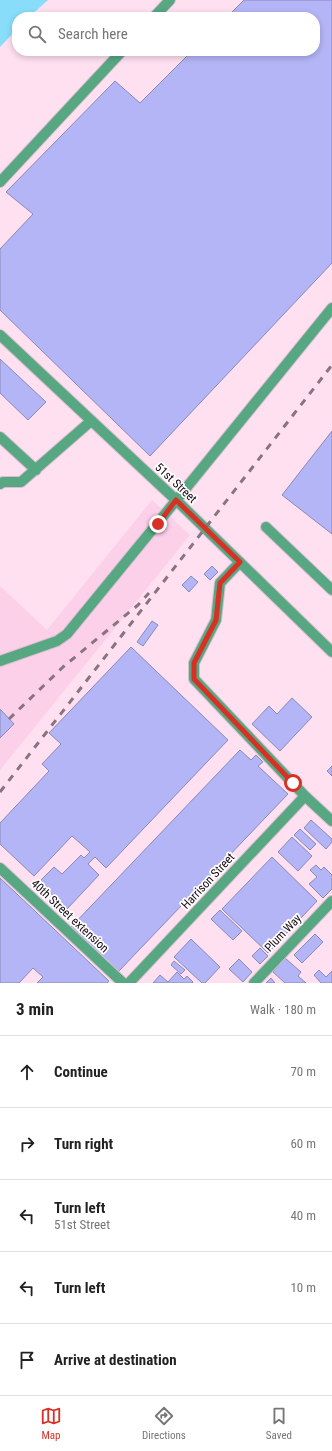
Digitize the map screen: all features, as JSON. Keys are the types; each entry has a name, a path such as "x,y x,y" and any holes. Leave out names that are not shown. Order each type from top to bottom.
{"street":[{"path":"159,12 170,0"},
{"path":"0,182 117,56"},
{"path":"0,661 57,641 67,634 158,524 332,308"},
{"name":"51st Street","path":"0,335 176,500 332,652"},
{"path":"1,482 21,482 91,421"},
{"path":"0,437 36,470"},
{"path":"266,527 332,590"},
{"path":"240,562 220,583 216,620 194,663 194,679 305,796 332,821"},
{"name":"Harrison Street","path":"129,983 305,796"},
{"name":"40th Street extension","path":"0,868 123,983"},
{"name":"Plum Way","path":"254,983 332,901"}],"shaded area":[{"path":"152,500 190,535 0,770 0,586 47,630"}],"water":[{"path":"0,0 48,0 35,12 12,12 12,34 0,47"}],"building":[{"path":"244,0 332,0 332,263 150,456 0,310 0,249 33,214 6,192 115,81 140,103 187,56 320,56 320,12 232,12"},
{"path":"0,359 46,402 28,420 0,393"},
{"path":"332,431 332,534 282,495"},
{"path":"212,566 218,572 210,580 204,574"},
{"path":"191,576 198,582 189,592 182,585"},
{"path":"152,621 158,625 143,646 137,642"},
{"path":"131,647 228,740 106,868 95,857 88,864 99,875 67,909 39,882 54,867 62,874 81,855 84,858 90,852 72,836 34,876 0,844 0,823 49,771 42,764 61,744 49,733"},
{"path":"292,698 312,717 280,751 252,724 269,706 277,714"},
{"path":"0,709 14,724 0,738"},
{"path":"240,750 251,760 256,755 263,762 258,766 288,794 118,972 71,927"},
{"path":"332,766 332,776 327,771"},
{"path":"311,820 332,839 332,842 326,849 304,828"},
{"path":"300,829 316,844 310,850 294,835"},
{"path":"292,837 312,856 298,871 278,852"},
{"path":"272,857 317,901 268,953 222,909"},
{"path":"316,865 321,870 324,867 332,875 332,889 323,898 309,884 317,877 310,870"},
{"path":"0,878 109,981 107,983 37,983 43,977 33,968 19,983 0,983"},
{"path":"220,910 242,931 233,940 211,919"},
{"path":"315,934 323,942 302,963 294,955"},
{"path":"191,939 220,967 205,983 202,983 174,957"},
{"path":"260,948 268,956 260,964 252,956"},
{"path":"285,958 301,972 298,976 306,983 285,983 273,972"},
{"path":"239,959 252,972 243,982 229,969"},
{"path":"174,961 185,970 181,974 171,965"},
{"path":"319,970 326,977 332,971 332,983 321,983 314,975"},
{"path":"177,972 184,979 187,976 193,982 153,983 160,975 168,982"},
{"path":"271,978 275,983 266,983"}],"railway":[{"path":"0,792 332,365"},
{"path":"9,719 63,667 138,605 149,593"}],"route":[{"path":"158,524 176,500 240,562 220,583 216,620 194,663 194,679 293,783"}]}
